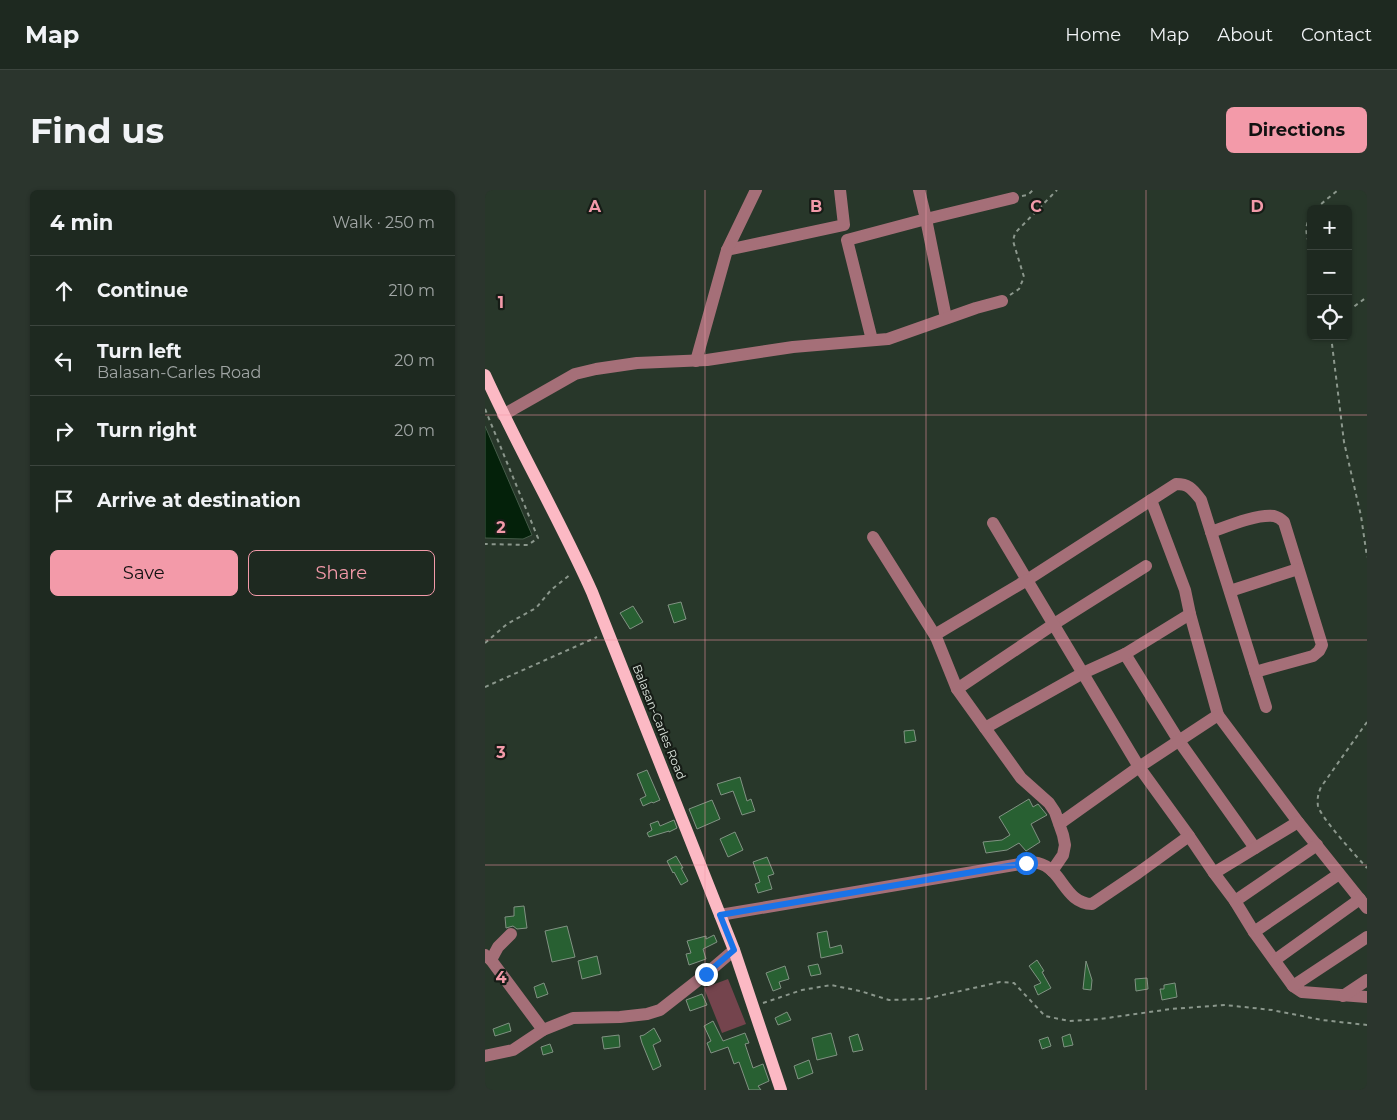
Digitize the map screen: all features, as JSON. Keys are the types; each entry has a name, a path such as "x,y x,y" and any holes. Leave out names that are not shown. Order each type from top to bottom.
{"main road":[{"name":"Balasan-Carles Road","path":"485,375 580,566 608,632 734,950 781,1090"}],"street":[{"path":"696,361 727,250 756,190"},
{"path":"840,190 843,225 871,340"},
{"path":"919,190 946,318"},
{"path":"847,240 1013,198"},
{"path":"727,250 843,225"},
{"path":"503,414 575,374 596,369 637,363 707,360 793,347 888,339 946,318 1002,301"},
{"path":"936,637 938,632 1027,580 1175,484 1183,484 1193,489 1201,500 1266,707"},
{"path":"1151,500 1185,590 1218,715 1298,822 1363,904 1275,960"},
{"path":"1211,532 1251,518 1273,516 1284,522 1322,645 1313,656 1255,672"},
{"path":"993,523 1139,766 1235,900 1254,932 1293,986 1302,992 1367,997"},
{"path":"873,537 936,637 957,689 1021,778 1049,803 1059,824 1065,844 1063,855 1052,870"},
{"path":"957,689 1054,624 1146,566"},
{"path":"1230,591 1298,569"},
{"path":"985,728 1083,673 1125,654 1190,614"},
{"path":"1125,654 1179,741 1255,848"},
{"path":"1059,824 1139,766 1218,715"},
{"path":"1214,873 1298,822"},
{"path":"720,915 1026,863 1037,863 1052,870 1076,900 1084,904 1092,904 1189,836"},
{"path":"1235,900 1317,845"},
{"path":"1254,932 1339,874"},
{"path":"511,934 488,958 543,1030"},
{"path":"1293,986 1367,937"},
{"path":"485,1056 513,1050 543,1030 573,1018 620,1017 647,1014 660,1010 734,950"},
{"path":"1343,996 1367,980"}],"path":[{"path":"1002,301 1019,289 1024,277 1013,241 1015,233 1057,190"},
{"path":"1320,205 1338,190"},
{"path":"1352,308 1367,297"},
{"path":"1331,340 1344,442 1361,516 1367,557"},
{"path":"485,409 538,538 528,545 485,544"},
{"path":"485,643 507,624 536,608 551,590 580,566"},
{"path":"485,686 608,632"},
{"path":"1367,722 1321,787 1318,795 1319,808 1327,821 1367,868"},
{"path":"754,1006 802,990 831,986 860,991 889,1000 907,1000 925,999 1000,982 1014,983 1045,1016 1069,1021 1100,1020 1225,1005 1272,1010 1322,1020 1367,1025"}],"shaded area":[{"path":"485,426 532,535 523,539 485,538"},
{"path":"728,979 746,1024 722,1033 704,988"}],"building":[{"path":"681,602 686,619 674,623 668,605"},
{"path":"633,606 643,622 630,629 620,613"},
{"path":"914,730 916,741 905,743 904,731"},
{"path":"647,770 660,800 643,806 640,799 646,796 637,774"},
{"path":"740,777 747,801 751,799 755,811 742,815 733,791 721,795 717,784"},
{"path":"1029,799 1033,807 1038,804 1047,815 1031,824 1040,842 1026,851 1019,843 1007,850 986,853 983,842 1002,840 1010,835 999,817"},
{"path":"712,800 720,819 697,829 689,809"},
{"path":"674,820 677,828 649,837 647,833 652,830 650,824 658,821 660,826"},
{"path":"735,832 743,850 728,857 720,839"},
{"path":"676,856 688,881 681,885 667,861"},
{"path":"767,857 774,874 768,876 772,889 758,893 755,884 760,882 753,862"},
{"path":"524,906 527,928 517,929 513,926 506,928 505,917 514,916 514,907"},
{"path":"567,926 575,957 552,962 545,931"},
{"path":"827,931 830,948 841,945 843,953 821,958 817,933"},
{"path":"714,935 717,942 703,949 706,959 689,965 686,954 691,953 687,941 706,936 706,939"},
{"path":"597,956 601,974 582,979 578,961"},
{"path":"1037,960 1051,988 1038,995 1034,986 1041,983 1029,966"},
{"path":"1086,961 1092,980 1091,990 1083,989"},
{"path":"818,964 821,974 811,976 808,966"},
{"path":"785,966 789,979 779,982 781,988 773,991 766,973"},
{"path":"1147,978 1148,989 1136,991 1135,979"},
{"path":"544,983 548,994 537,998 534,987"},
{"path":"1175,983 1177,997 1162,1000 1160,989 1164,989 1164,985"},
{"path":"702,994 707,1005 690,1011 686,1000"},
{"path":"787,1012 791,1020 778,1025 775,1018"},
{"path":"713,1021 723,1041 745,1033 749,1043 745,1044 753,1068 763,1064 769,1081 758,1086 761,1090 749,1090 739,1062 734,1064 728,1047 711,1053 707,1043 711,1041 704,1026"},
{"path":"509,1023 511,1031 495,1036 493,1029"},
{"path":"654,1028 661,1041 653,1045 661,1066 653,1070 640,1036"},
{"path":"831,1033 837,1055 817,1060 812,1038"},
{"path":"858,1034 863,1050 853,1052 849,1037"},
{"path":"1070,1034 1073,1045 1064,1047 1062,1037"},
{"path":"619,1035 620,1047 604,1049 602,1037"},
{"path":"1048,1037 1051,1046 1042,1049 1039,1040"},
{"path":"550,1044 553,1052 543,1055 541,1047"},
{"path":"809,1060 813,1073 798,1079 794,1066"}],"route":[{"path":"706,974 734,950 720,915 1026,863"}]}
